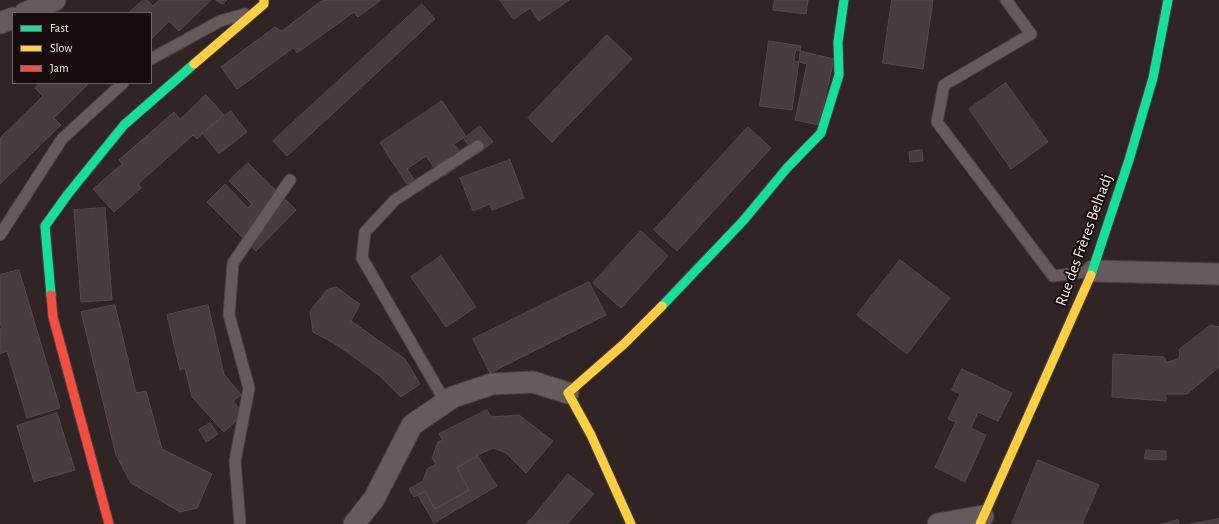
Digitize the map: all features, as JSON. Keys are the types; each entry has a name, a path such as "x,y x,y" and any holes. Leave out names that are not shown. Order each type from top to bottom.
{"street":[{"path":"27,12 55,0"},
{"path":"109,524 53,316 45,226 68,194 124,125 264,4 264,0"},
{"path":"568,393 625,343 686,282 743,221 787,168 821,133 839,75 838,42 844,0"},
{"name":"Rue des Frères Belhadj","path":"981,520 1093,271 1129,160 1153,78 1168,0"},
{"path":"0,24 12,18"},
{"path":"1093,271 1219,274"},
{"path":"354,524 374,499 412,425 454,397 492,384 533,382 568,393 592,435 631,524"},
{"path":"938,524 981,520"}],"lane":[{"path":"1006,0 1031,34 944,85 937,122 1053,276 1093,271"},
{"path":"152,59 220,21 255,11"},
{"path":"0,235 62,139 122,84"},
{"path":"446,403 362,258 365,232 395,200 478,146"},
{"path":"240,524 235,461 249,388 229,315 233,263 290,180"}],"building":[{"path":"143,0 147,0 153,6 159,0 211,0 179,31 169,21 152,38 152,12 130,12"},
{"path":"216,0 227,0 223,4"},
{"path":"323,0 381,0 358,17 354,12 297,53 293,48 237,89 221,67 275,27 281,31"},
{"path":"500,0 569,0 539,21 530,8 514,19"},
{"path":"775,0 808,0 806,14 773,10"},
{"path":"892,0 933,0 923,69 883,63"},
{"path":"422,4 435,19 287,156 273,141"},
{"path":"607,35 632,59 552,142 528,118"},
{"path":"769,41 801,46 792,110 760,106"},
{"path":"796,50 834,59 819,125 795,120 807,64 794,61"},
{"path":"1006,83 1048,142 1011,169 969,109"},
{"path":"39,84 88,84 54,118 61,125 0,184 0,138 43,96 35,88"},
{"path":"206,95 224,115 197,139 193,135 138,184 141,188 114,212 93,189 122,164 119,160 174,112 180,119"},
{"path":"442,101 466,136 454,144 466,161 441,178 426,156 407,169 414,179 407,184 380,143"},
{"path":"231,111 247,132 219,154 202,133"},
{"path":"480,126 493,142 476,155 464,139"},
{"path":"748,127 771,148 677,251 654,230"},
{"path":"922,150 923,161 910,162 909,152"},
{"path":"510,160 524,198 492,210 490,204 473,211 460,178"},
{"path":"248,163 296,210 256,251 207,202 225,184 248,208 252,204 229,181"},
{"path":"105,208 112,300 81,302 74,210"},
{"path":"641,231 668,256 621,308 593,283"},
{"path":"441,256 476,307 446,327 411,277"},
{"path":"900,260 950,298 907,354 857,315"},
{"path":"19,270 60,408 27,418 7,351 0,354 0,329 2,329 0,322 0,275"},
{"path":"589,282 606,315 490,373 473,339"},
{"path":"336,287 360,304 351,321 405,359 420,384 401,397 380,376 337,345 313,332 310,311 327,290"},
{"path":"115,305 136,393 146,391 162,449 212,474 197,508 180,512 131,483 116,455 81,312"},
{"path":"208,305 224,374 241,395 233,401 241,410 238,419 224,432 192,397 185,368 180,370 167,315"},
{"path":"1211,325 1219,326 1219,367 1187,394 1166,394 1166,401 1112,397 1113,354 1164,357 1167,362 1175,360 1180,357 1179,350"},
{"path":"962,369 1012,393 998,421 978,412 971,428 986,435 965,482 935,467 956,422 948,419 960,394 952,390"},
{"path":"487,410 491,417 519,415 553,441 526,473 506,453 494,448 484,452 457,468 469,490 435,509 425,491 414,497 409,489 423,481 427,469 436,464 432,458 438,442 443,440 439,434"},
{"path":"57,413 75,470 34,482 17,426"},
{"path":"210,423 218,434 206,442 199,430"},
{"path":"1146,450 1166,451 1166,460 1145,459"},
{"path":"478,456 497,486 434,523 418,495 425,491 435,509 469,490 457,468"},
{"path":"1038,460 1099,485 1082,524 1012,524"},
{"path":"568,474 594,494 567,524 526,524 533,517"},
{"path":"1219,519 1219,524 1191,524"},
{"path":"1178,520 1179,524 1162,524"}],"traffic: fast":[{"path":"662,306 743,221 787,168 821,133 839,75 838,42 844,0"},
{"path":"1091,275 1129,160 1153,78 1168,0"},
{"path":"51,295 45,226 68,194 124,125 194,64"}],"traffic: slow":[{"path":"194,64 264,4 264,0"},
{"path":"980,524 1091,275"},
{"path":"631,524 591,435 568,393 625,343 662,306"}],"traffic: jam":[{"path":"51,295 53,317 109,524"}]}
